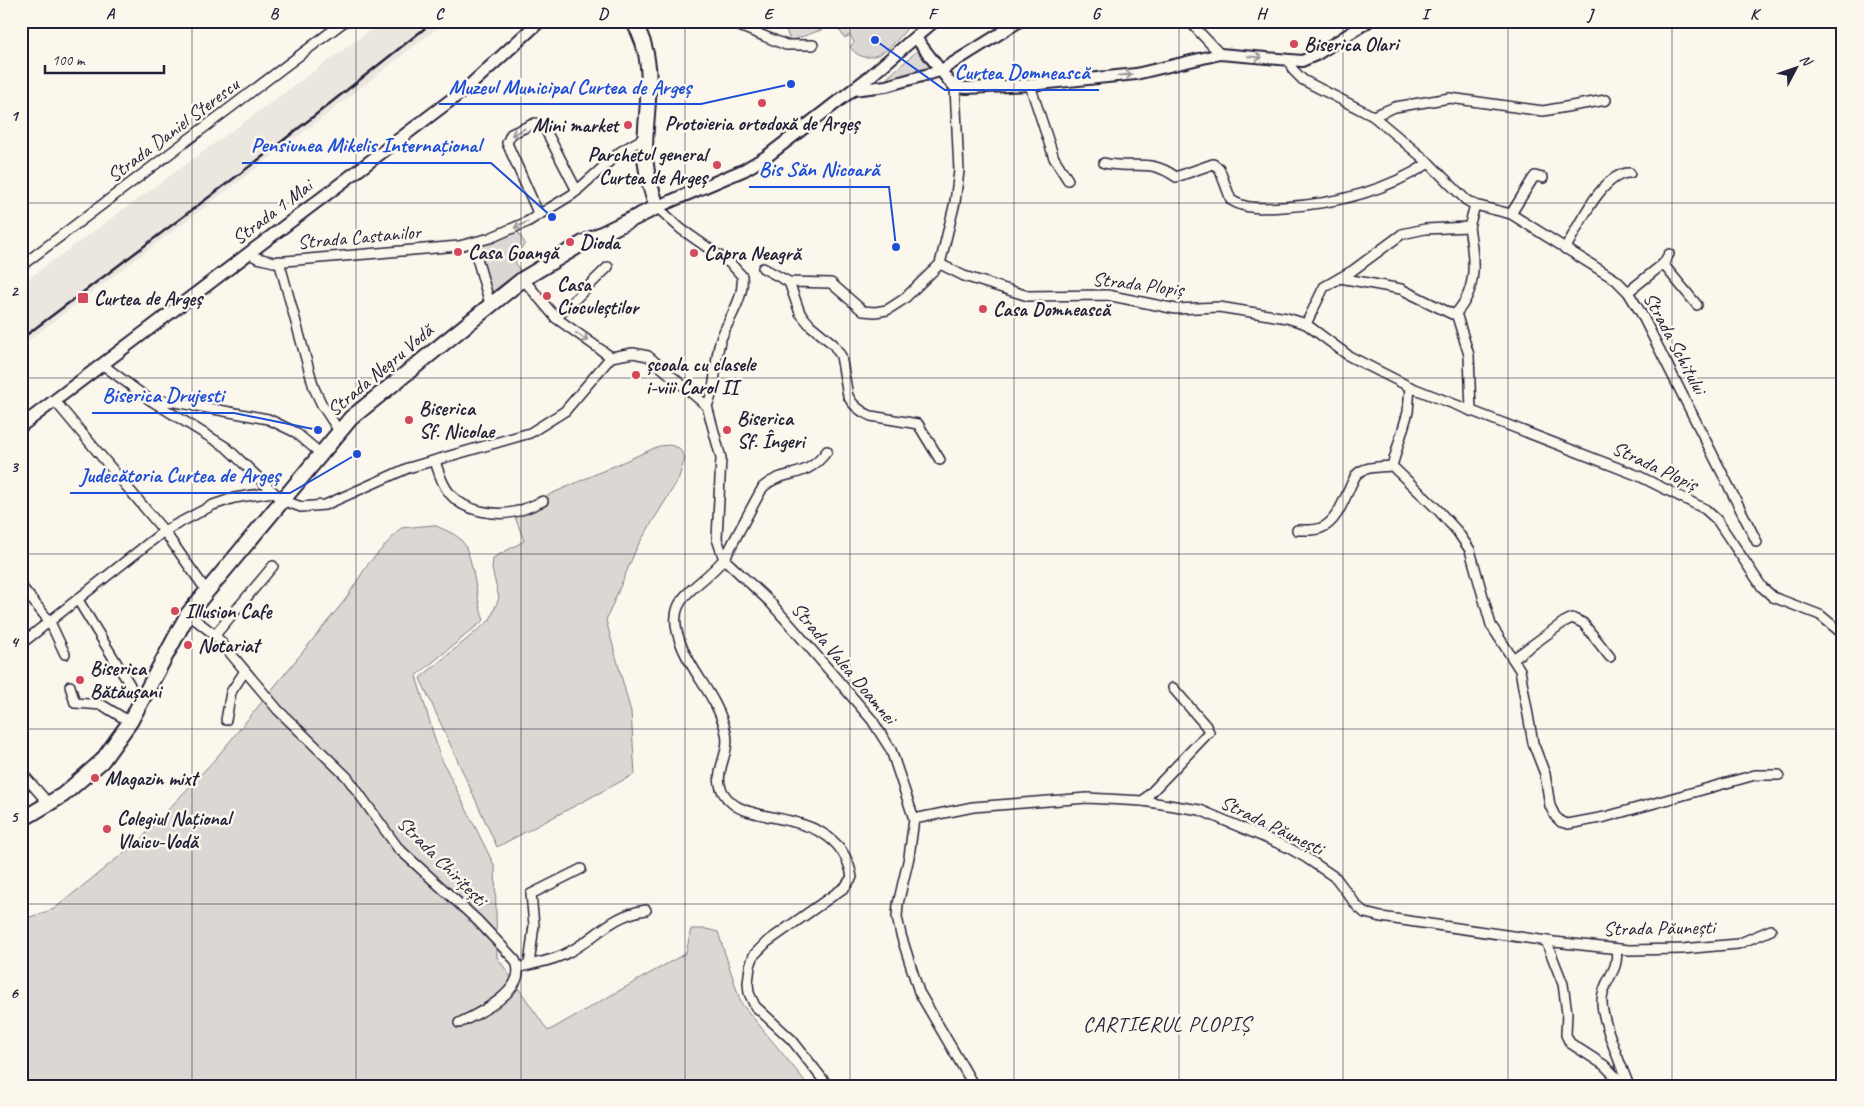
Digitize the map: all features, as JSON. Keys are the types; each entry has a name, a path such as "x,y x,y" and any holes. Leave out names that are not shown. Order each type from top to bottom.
{"main road":[{"name":"Strada 1 Mai","path":"21,426 468,87 540,21"},
{"path":"633,21 642,37 649,60 646,162 657,208"},
{"path":"916,38 920,21"},
{"name":"Strada Negru Vodă","path":"21,820 50,805 79,783 102,761 130,722 188,614 277,496 320,453 339,430 370,401 523,279 583,243 756,164 852,90 934,21"}],"street":[{"name":"Strada Daniel Sterescu","path":"21,266 345,21"},
{"path":"727,21 786,45 813,44"},
{"path":"852,90 886,86 940,71 1020,21"},
{"path":"1189,21 1220,54"},
{"path":"955,87 1030,85 1143,73 1220,54 1289,61 1309,59 1369,21"},
{"path":"763,268 789,282 831,283 858,308 875,312 892,307 940,264 955,202 959,171 955,87 940,71 916,38"},
{"name":"Strada Schitului","path":"1289,61 1293,70 1303,80 1373,116 1429,163 1466,200 1475,205 1511,214 1616,280 1628,292 1641,312 1757,542"},
{"path":"1030,85 1054,158 1068,180"},
{"path":"1373,116 1395,107 1450,98 1543,111 1606,100"},
{"path":"540,215 507,143 511,134 535,123 541,124 577,191"},
{"name":"Strada Castanilor","path":"249,253 264,261 279,262 473,244 510,230 540,215 577,191 620,152 646,137"},
{"path":"1104,163 1116,166 1149,165 1168,171 1176,177 1213,164 1219,168 1231,200 1247,206 1272,208 1332,202 1400,179 1429,163"},
{"path":"1565,249 1608,182 1623,173 1630,173"},
{"path":"1511,214 1535,176 1543,178"},
{"path":"1471,411 1469,355 1456,313 1475,272 1469,227 1475,205"},
{"path":"657,208 691,237 731,264 742,276 742,285 737,302 720,344 714,387 707,406"},
{"path":"1306,324 1324,287 1408,231 1469,227"},
{"path":"473,244 490,304"},
{"path":"1628,292 1663,264 1669,254"},
{"path":"279,262 314,388 322,405 339,430"},
{"name":"Strada Plopiș","path":"940,264 964,276 1028,296 1106,295 1176,309 1220,307 1287,318 1306,324 1349,356 1410,387 1632,473 1705,509 1717,520 1762,587 1773,597 1820,615 1843,634"},
{"path":"1663,264 1697,305"},
{"path":"556,318 608,267"},
{"path":"1340,278 1402,289 1452,314 1456,313"},
{"path":"523,279 556,318 611,357"},
{"path":"789,282 800,313 810,326 833,344 841,356 851,402 864,413 871,416 918,424 940,460"},
{"path":"103,365 150,400 226,447 277,496 301,506 325,505 408,468 510,441 547,425 579,398 611,357 633,353 648,356 707,406 722,458 718,539 724,560"},
{"path":"1392,466 1408,412 1410,387"},
{"path":"150,400 175,402 281,423 320,453"},
{"path":"55,401 164,531 206,590"},
{"path":"172,414 175,402"},
{"path":"827,451 810,468 772,481 763,487 724,560 682,597 677,608 675,622 684,651 712,696 724,720 727,736 720,769 720,786 732,804 741,809 794,822 832,839 842,848 850,865 852,878 845,887 767,942 754,955 750,966 749,993 755,1006 792,1040 828,1086"},
{"path":"435,461 451,496 460,504 492,513 511,513 543,501"},
{"path":"1296,530 1322,528 1334,518 1359,472 1392,466"},
{"path":"1392,466 1438,510 1457,531 1470,550 1491,624 1505,650 1520,670 1533,743 1545,774 1550,806 1555,816 1561,822 1568,824 1604,817 1755,775 1778,775"},
{"path":"21,639 26,640 50,622 164,531 213,505 234,498 277,496"},
{"name":"Strada Valea Doamnei","path":"724,560 775,608 883,734 896,764 914,819 897,917 908,960 919,992 974,1086"},
{"path":"215,636 274,566"},
{"path":"21,586 50,622 65,654"},
{"path":"78,600 130,685"},
{"name":"Strada Chirițești","path":"188,614 215,636 278,710 347,777 398,848 477,920 515,960 518,968"},
{"path":"1513,659 1572,618 1583,623 1610,657"},
{"path":"226,720 231,692 245,671"},
{"path":"70,686 75,703 102,705 130,722"},
{"path":"1143,801 1209,732 1173,688"},
{"path":"21,772 50,805"},
{"name":"Strada Păunești","path":"914,819 973,807 1087,798 1143,801 1200,810 1286,847 1336,878 1357,906 1372,915 1546,941 1616,949 1682,949 1738,944 1771,930"},
{"path":"529,965 534,925 531,894 581,869"},
{"path":"459,1023 504,998 516,978 518,968 568,954 608,923 636,911 646,910"},
{"path":"1546,941 1563,984 1567,1012 1566,1035 1570,1043 1604,1065 1625,1086"},
{"path":"1616,949 1618,959 1615,970 1604,988 1602,1008 1629,1086"}],"shaded area":[{"path":"383,21 446,21 321,119 21,346 21,284"},
{"path":"783,21 903,21 907,28 896,42 881,53 865,57 857,54 850,47 854,42 850,35 845,38 835,25 790,41"},
{"path":"917,51 931,69 886,82 888,77"},
{"path":"517,230 525,244 519,250 523,256 515,262 520,271 492,292 477,245"},
{"path":"670,445 679,448 685,458 678,480 637,547 606,620 631,712 635,774 497,847 420,678 490,620 499,598 492,569 493,558 524,541 515,517 547,504 544,497 659,446"},
{"path":"434,525 450,532 464,544 471,564 484,620 416,676 440,756 495,867 497,957 548,1031 686,953 691,929 706,929 718,932 741,1003 809,1086 21,1086 21,920 54,909 141,839 217,757 345,600 368,564 401,528"}],"railway":[{"path":"21,339 266,154 434,21"}],"place":[{"name":"Curtea Domnească","path":"875,40"},
{"name":"Biserica Olari","path":"1294,44"},
{"name":"Muzeul Municipal Curtea de Argeș","path":"791,84"},
{"name":"Protoieria ortodoxă de Argeș","path":"762,103"},
{"name":"Mini market","path":"628,125"},
{"name":"Parchetul general Curtea de Argeș","path":"717,165"},
{"name":"Pensiunea Mikelis Internațional","path":"552,217"},
{"name":"Dioda","path":"570,242"},
{"name":"Bis Săn Nicoară","path":"896,247"},
{"name":"Casa Goangă","path":"458,252"},
{"name":"Capra Neagră","path":"694,253"},
{"name":"Casa Cioculeștilor","path":"547,296"},
{"name":"Curtea de Argeș","path":"83,298"},
{"name":"Casa Domnească","path":"983,309"},
{"name":"școala cu clasele i-viii Carol II","path":"636,375"},
{"name":"Biserica Sf. Nicolae","path":"409,420"},
{"name":"Biserica Drujesti","path":"318,430"},
{"name":"Biserica Sf. Îngeri","path":"727,430"},
{"name":"Judecătoria Curtea de Argeș","path":"357,454"},
{"name":"Illusion Cafe","path":"175,611"},
{"name":"Notariat","path":"188,645"},
{"name":"Biserica Bătăușani","path":"80,680"},
{"name":"Magazin mixt","path":"95,778"},
{"name":"Colegiul Național Vlaicu-Vodă","path":"107,829"}],"district":[{"name":"CARTIERUL PLOPIȘ","path":"1167,1024"}]}
